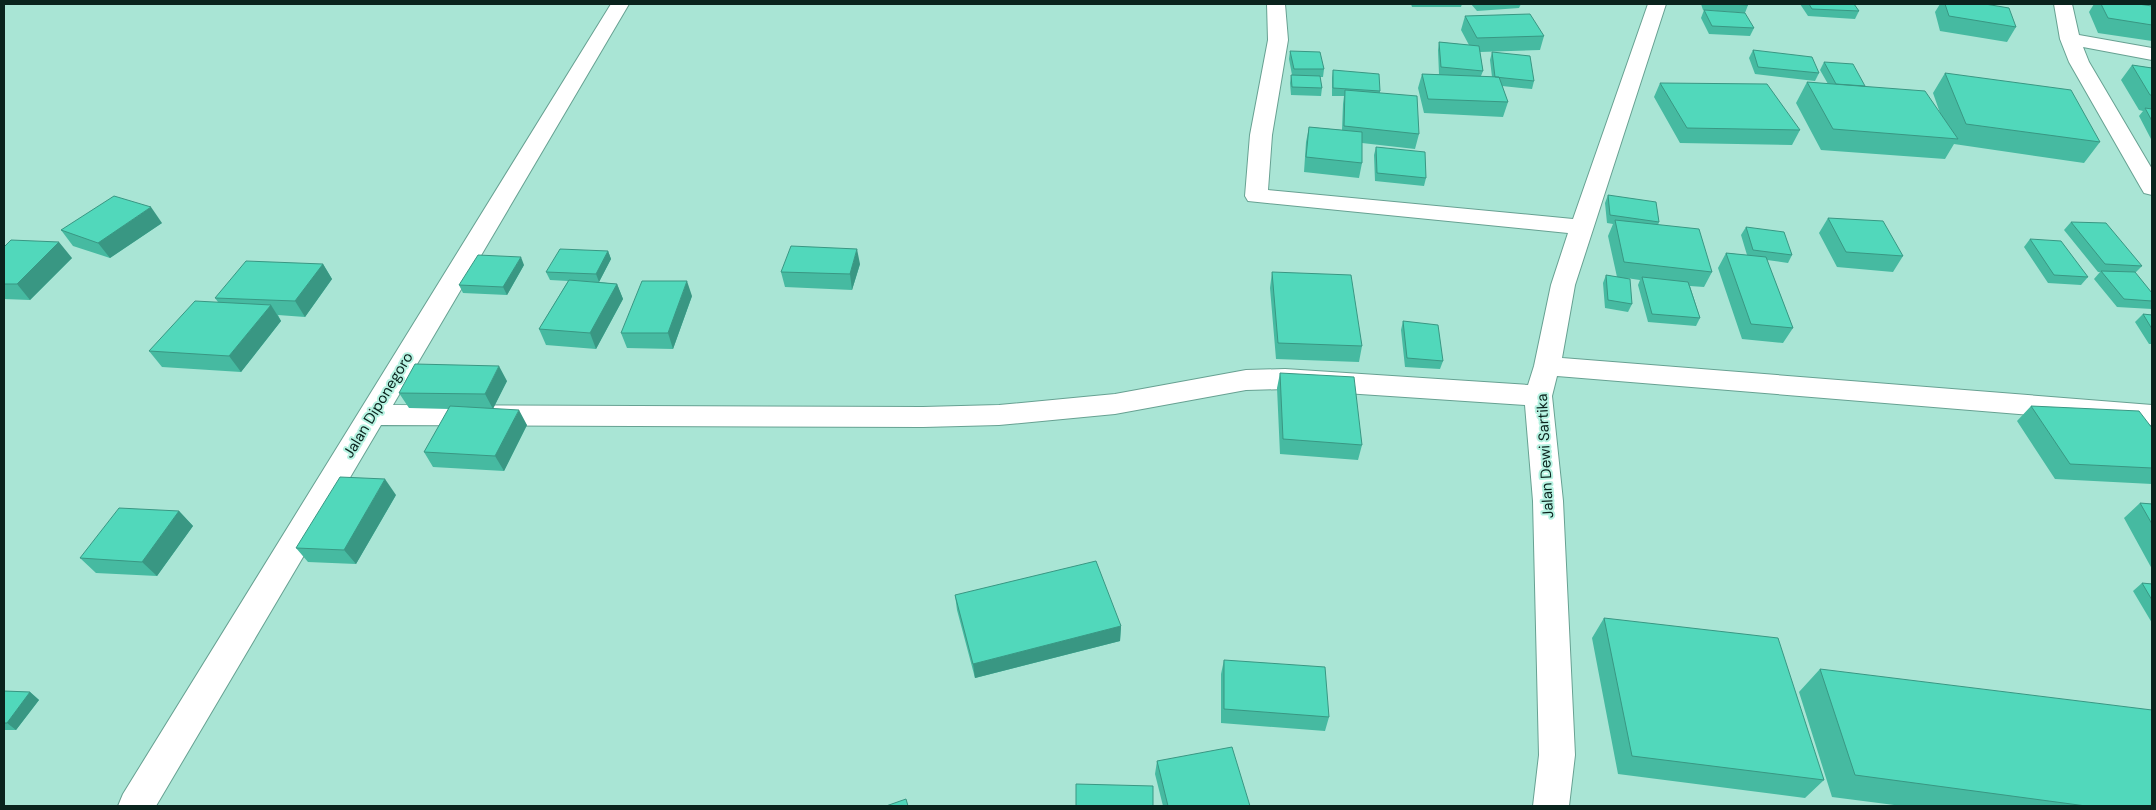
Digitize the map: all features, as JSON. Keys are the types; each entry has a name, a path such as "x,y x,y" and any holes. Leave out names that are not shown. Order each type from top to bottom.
{"street":[{"name":"Jalan Diponegoro","path":"136,806 373,415 490,216 620,4"},
{"path":"1276,4 1278,40 1261,135 1256,196 1581,227"},
{"name":"Jalan Dewi Sartika","path":"1550,806 1557,755 1548,500 1538,396 1547,366 1563,285 1657,4"},
{"path":"2064,4 2070,39 2079,62 2152,188"},
{"path":"2070,39 2152,54"},
{"path":"1547,366 2152,415"},
{"path":"373,415 863,417 999,415 1115,404 1246,380 1285,379 1538,396"}],"building":[{"path":"1809,4 1854,4 1859,11 1812,9"},
{"path":"1945,4 1985,4 2009,8 2016,27 1949,16"},
{"path":"2101,4 2152,6 2152,25 2108,18"},
{"path":"1704,10 1745,13 1754,28 1712,26"},
{"path":"1530,14 1544,36 1477,38 1465,16"},
{"path":"1439,42 1479,46 1483,71 1441,67"},
{"path":"1753,50 1812,57 1819,73 1758,67"},
{"path":"1290,51 1320,52 1324,69 1294,69"},
{"path":"1492,52 1530,56 1534,81 1495,77"},
{"path":"1824,62 1853,64 1865,86 1836,84"},
{"path":"2132,65 2152,68 2152,95 2150,95"},
{"path":"1333,70 1379,74 1380,91 1333,88"},
{"path":"1945,73 2071,90 2100,142 1966,124"},
{"path":"1422,74 1499,77 1508,102 1428,99"},
{"path":"1291,75 1320,76 1322,88 1292,87"},
{"path":"1807,82 1925,91 1958,139 1833,129"},
{"path":"1660,83 1767,84 1800,130 1687,128"},
{"path":"1345,90 1417,96 1419,134 1344,126"},
{"path":"2145,108 2152,109 2152,121"},
{"path":"1309,127 1362,132 1362,163 1306,157"},
{"path":"1376,147 1425,152 1426,178 1377,173"},
{"path":"1608,195 1656,202 1659,222 1610,215"},
{"path":"114,196 151,207 98,243 61,230"},
{"path":"1828,218 1883,221 1903,256 1846,252"},
{"path":"1615,220 1699,229 1712,272 1624,262"},
{"path":"2071,222 2106,223 2142,266 2105,264"},
{"path":"1746,227 1784,232 1792,255 1753,250"},
{"path":"2030,239 2061,241 2088,277 2054,275"},
{"path":"11,240 59,242 17,284 4,284 4,247"},
{"path":"791,246 857,249 850,274 781,272"},
{"path":"560,249 608,251 596,274 546,272"},
{"path":"1726,253 1766,257 1793,328 1751,324"},
{"path":"478,255 521,257 503,287 459,285"},
{"path":"246,261 323,264 295,301 215,298"},
{"path":"2101,271 2135,272 2152,293 2152,301 2124,299"},
{"path":"1272,272 1351,275 1362,346 1278,343"},
{"path":"1606,275 1630,279 1632,304 1608,300"},
{"path":"1642,277 1688,282 1700,318 1652,314"},
{"path":"569,280 617,284 590,333 539,329"},
{"path":"642,281 687,281 668,333 621,333"},
{"path":"195,301 271,305 229,356 149,351"},
{"path":"2143,314 2152,315 2152,329"},
{"path":"1403,321 1438,325 1443,361 1407,358"},
{"path":"415,364 499,366 485,394 399,393"},
{"path":"1280,373 1354,377 1362,445 1283,439"},
{"path":"450,406 519,410 495,456 424,452"},
{"path":"2031,406 2139,411 2152,428 2152,468 2070,464"},
{"path":"340,477 385,479 344,550 296,548"},
{"path":"2140,503 2152,504 2152,524"},
{"path":"119,508 179,511 142,562 80,558"},
{"path":"1096,561 1121,626 973,664 955,595"},
{"path":"2142,583 2152,584 2152,600"},
{"path":"1604,618 1778,638 1824,780 1632,756"},
{"path":"1224,660 1325,667 1329,717 1224,709"},
{"path":"1820,669 2152,710 2152,806 2086,806 1855,775"},
{"path":"4,691 30,692 7,723 4,723"},
{"path":"1232,747 1250,806 1168,806 1157,761"},
{"path":"1076,784 1153,786 1153,806 1076,806"},
{"path":"906,799 908,806 886,806"}]}
